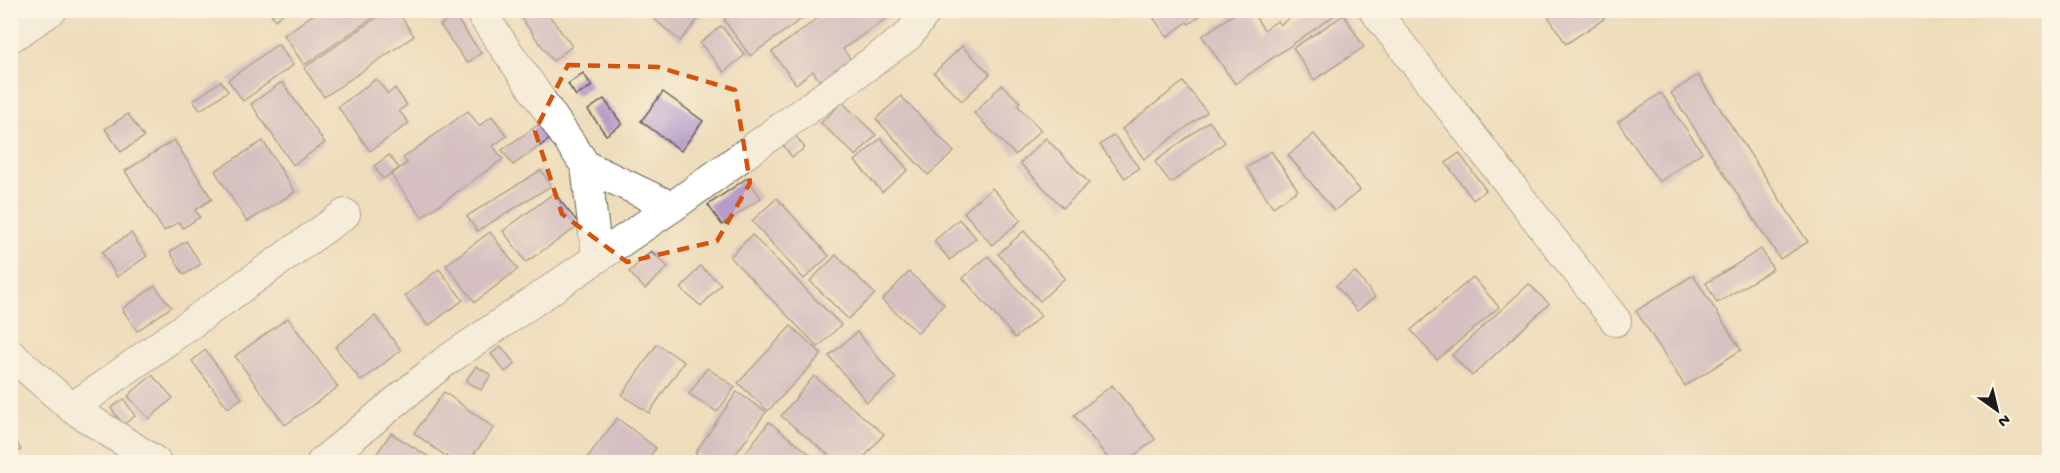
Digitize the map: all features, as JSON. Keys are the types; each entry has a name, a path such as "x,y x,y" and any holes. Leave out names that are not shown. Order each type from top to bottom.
{"street":[{"path":"10,38 52,10"},
{"path":"479,10 586,166 597,257"},
{"path":"322,462 443,363 672,207 908,36 927,10"},
{"path":"1374,10 1616,321"},
{"path":"586,166 672,207"},
{"path":"72,408 345,214"},
{"path":"10,354 72,408 156,462"}],"highlighted area":[{"path":"568,65 658,67 735,90 750,183 717,241 627,262 562,214 535,131"}],"building":[{"path":"269,10 288,10 275,20"},
{"path":"320,10 384,10 304,65 284,35"},
{"path":"388,10 397,10 414,36 324,97 304,68"},
{"path":"531,10 545,10 572,46 553,61 521,18"},
{"path":"644,10 706,10 680,41"},
{"path":"737,10 814,10 750,56 724,20"},
{"path":"829,10 888,10 891,15 843,49 852,61 821,83 813,71 796,84 772,52"},
{"path":"1148,10 1208,10 1167,37"},
{"path":"1240,10 1251,10 1264,30 1277,21 1280,25 1300,10 1342,10 1235,84 1202,36"},
{"path":"1544,10 1598,10 1604,19 1566,44"},
{"path":"454,15 481,53 467,63 440,25"},
{"path":"1344,15 1364,47 1314,80 1293,48"},
{"path":"721,26 745,55 724,72 700,43"},
{"path":"278,44 293,65 243,101 228,80"},
{"path":"962,46 990,74 962,101 934,73"},
{"path":"583,73 592,86 576,96 568,84"},
{"path":"1698,75 1808,242 1780,259 1671,93"},
{"path":"376,79 388,94 395,88 407,105 399,111 409,123 370,151 338,107"},
{"path":"221,81 228,91 200,110 193,101"},
{"path":"282,82 325,143 293,165 251,104"},
{"path":"1183,82 1207,112 1144,159 1122,129"},
{"path":"1002,85 1020,102 1017,105 1041,130 1015,155 974,113"},
{"path":"663,92 703,121 681,151 641,121"},
{"path":"1661,93 1702,152 1659,182 1618,122"},
{"path":"901,96 954,152 928,175 876,119"},
{"path":"604,99 622,124 606,135 588,110"},
{"path":"842,102 876,135 856,156 821,123"},
{"path":"468,111 479,126 492,116 507,136 493,146 503,159 422,217 391,175 407,163 403,158"},
{"path":"128,114 144,137 121,152 105,129"},
{"path":"1209,121 1225,142 1171,183 1155,162"},
{"path":"541,123 551,138 513,165 502,150"},
{"path":"1314,134 1360,190 1334,211 1288,155"},
{"path":"795,135 805,148 792,157 783,145"},
{"path":"1114,135 1139,168 1125,178 1100,145"},
{"path":"881,138 908,170 882,192 855,161"},
{"path":"1046,138 1089,183 1063,208 1020,163"},
{"path":"174,140 212,199 195,210 200,217 183,228 179,222 164,231 125,171"},
{"path":"263,141 295,192 247,222 215,171"},
{"path":"1271,151 1298,190 1273,207 1246,168"},
{"path":"1459,153 1486,190 1473,200 1446,163"},
{"path":"389,155 399,168 383,179 374,166"},
{"path":"541,170 551,186 477,231 467,216"},
{"path":"747,178 761,198 722,225 708,205"},
{"path":"992,188 1021,220 992,245 964,212"},
{"path":"554,193 580,225 526,262 503,231"},
{"path":"777,198 829,256 804,279 752,221"},
{"path":"959,219 976,238 950,260 934,241"},
{"path":"1024,231 1065,278 1040,301 998,254"},
{"path":"490,232 518,269 475,302 446,265"},
{"path":"131,233 147,256 117,277 102,252"},
{"path":"752,235 841,325 818,347 730,257"},
{"path":"186,241 201,264 184,275 170,252"},
{"path":"1761,249 1773,269 1717,303 1706,283"},
{"path":"651,251 668,267 645,289 629,272"},
{"path":"836,255 875,294 848,319 810,281"},
{"path":"988,256 1041,316 1015,338 963,278"},
{"path":"700,266 721,284 701,306 681,289"},
{"path":"439,269 463,300 428,326 405,296"},
{"path":"909,272 944,304 918,333 882,300"},
{"path":"1355,272 1375,297 1357,311 1336,286"},
{"path":"1693,275 1741,350 1685,386 1636,311"},
{"path":"1473,277 1499,307 1437,360 1411,330"},
{"path":"1529,284 1549,304 1472,376 1452,355"},
{"path":"155,286 171,307 137,331 122,309"},
{"path":"375,316 401,350 361,381 335,347"},
{"path":"288,318 338,387 285,425 235,356"},
{"path":"791,326 822,354 768,411 738,383"},
{"path":"857,332 896,379 867,402 829,356"},
{"path":"657,344 684,362 649,413 622,395"},
{"path":"501,346 515,364 505,372 491,354"},
{"path":"205,350 242,398 228,408 192,361"},
{"path":"476,366 491,375 481,390 466,381"},
{"path":"707,368 735,387 717,412 689,394"},
{"path":"152,375 173,398 149,419 128,396"},
{"path":"814,376 884,434 860,462 837,462 781,416"},
{"path":"1112,385 1155,439 1126,462 1111,462 1074,415"},
{"path":"444,392 494,428 468,462 454,462 414,433"},
{"path":"737,392 766,412 730,462 709,462 695,453"},
{"path":"124,399 135,416 123,425 111,408"},
{"path":"617,418 656,448 646,462 584,462"},
{"path":"769,422 820,462 757,462 745,453"},
{"path":"10,431 21,450 10,456"},
{"path":"391,433 437,462 371,462"}]}
